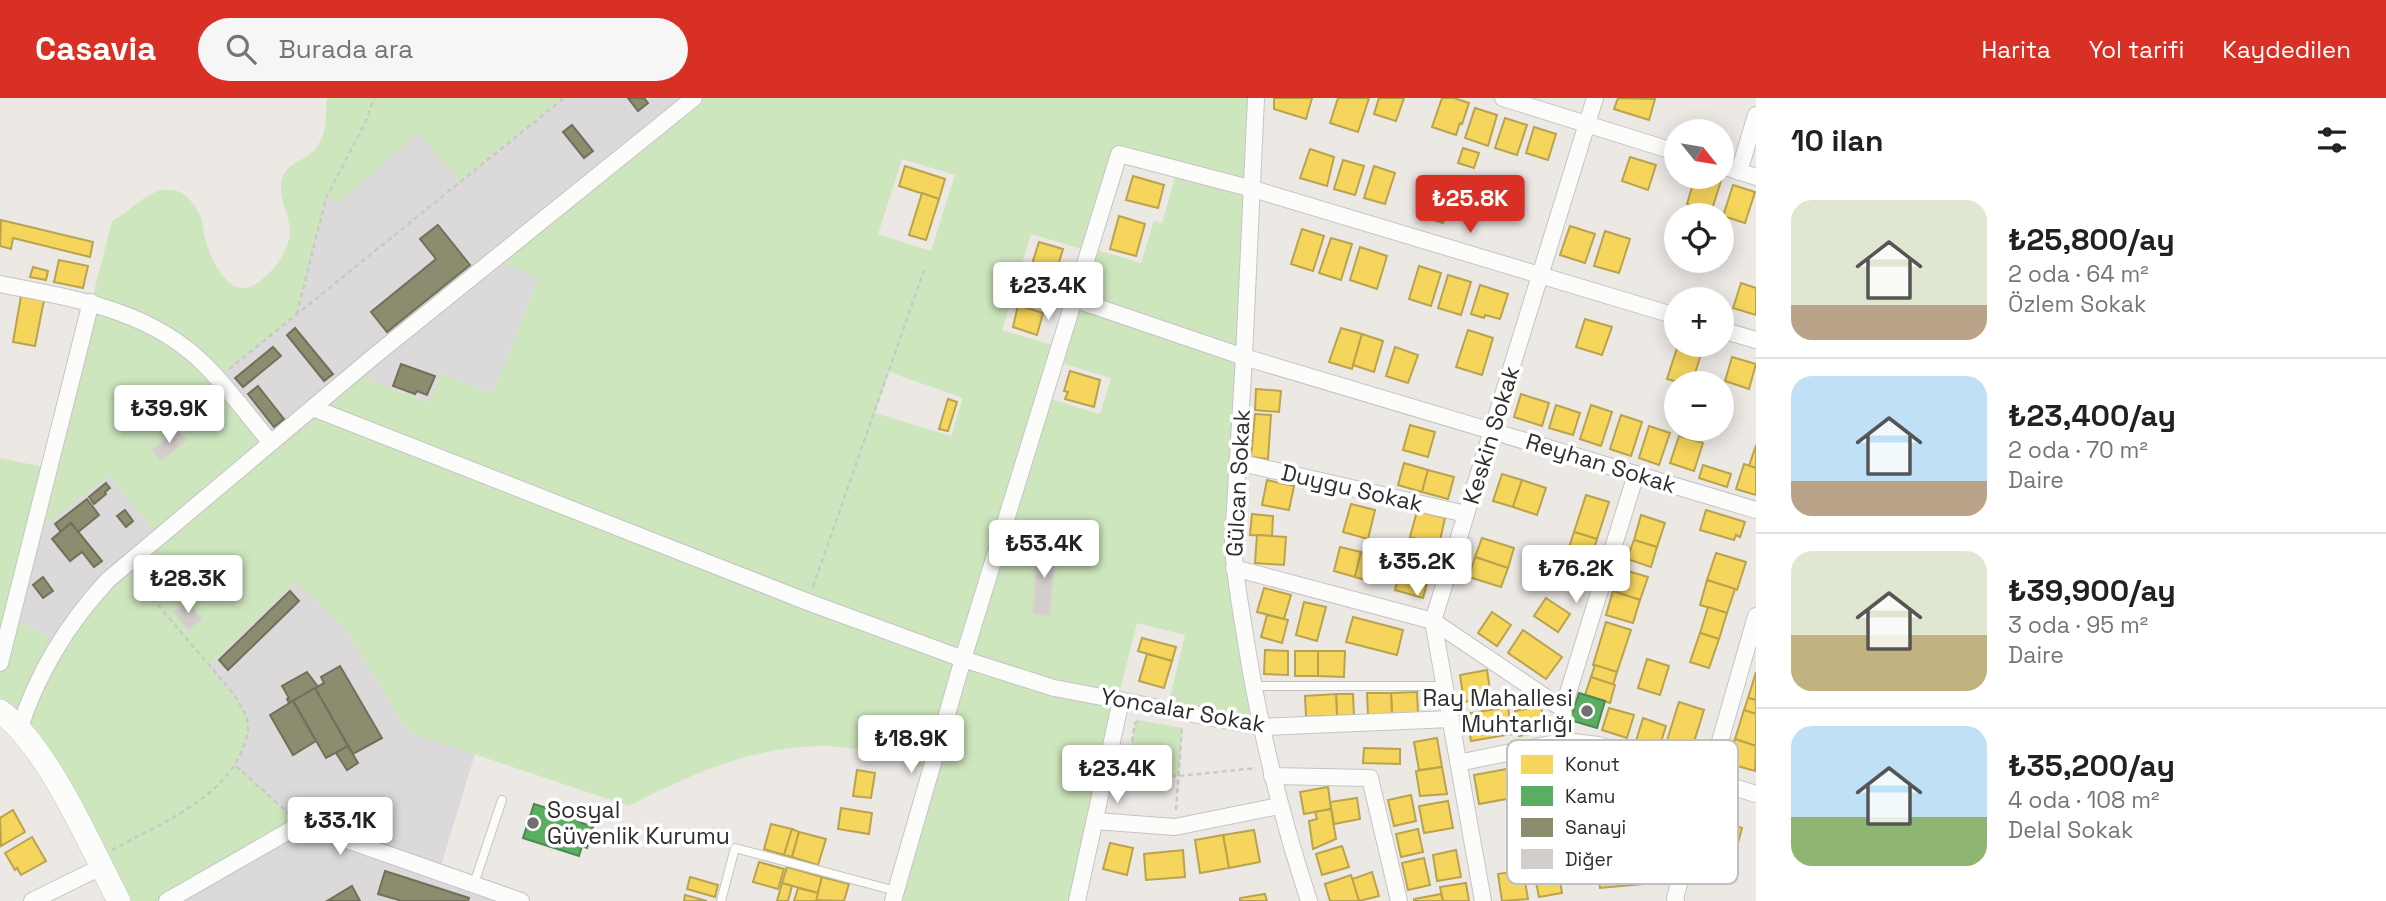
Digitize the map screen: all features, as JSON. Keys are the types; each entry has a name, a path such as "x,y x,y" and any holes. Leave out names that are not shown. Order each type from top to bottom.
{"street":[{"path":"19,730 34,691 60,642 93,596 124,566 313,408 694,98"},
{"name":"Gülcan Sokak","path":"1256,98 1233,541 1234,568 1261,727 1279,806 1309,901"},
{"path":"1503,98 1664,148"},
{"name":"Keskin Sokak","path":"1483,901 1433,621 1595,98"},
{"path":"1739,172 1756,115"},
{"path":"895,896 963,659 1119,154 1253,190 1664,312"},
{"path":"1734,170 1756,177"},
{"name":"Reyhan Sokak","path":"1009,276 1244,357 1756,510"},
{"path":"0,284 115,309 155,328 194,355 217,378 271,443"},
{"path":"0,663 90,302"},
{"path":"1734,334 1756,340"},
{"name":"Yoncalar Sokak","path":"313,408 808,602 963,659 1054,688 1121,700 1182,720 1261,727 1451,719"},
{"name":"Duygu Sokak","path":"1237,462 1466,514"},
{"path":"1566,740 1563,709 1636,474"},
{"path":"1234,568 1433,621 1563,709"},
{"path":"1720,740 1756,616"},
{"path":"1077,901 1121,700"},
{"path":"0,711 44,761 120,901"},
{"path":"1458,763 1507,753"},
{"path":"1271,771 1370,778 1399,901"},
{"path":"1738,789 1756,794"},
{"path":"1095,821 1175,827 1279,806"},
{"path":"167,901 301,824 521,901"},
{"path":"32,901 99,862"}],"lane":[{"path":"1253,686 1444,686"},
{"path":"474,884 502,800"},
{"path":"721,901 735,848 895,896"}],"path":[{"path":"297,314 326,198 366,121 374,98"},
{"path":"217,378 564,98"},
{"path":"808,602 924,270"},
{"path":"99,862 194,804 219,784 235,765 249,729 244,710 232,692 124,566"},
{"path":"1127,776 1135,723 1139,720"},
{"path":"1171,726 1182,720"},
{"path":"1175,827 1182,720"},
{"path":"235,765 301,824"},
{"path":"1105,777 1271,771"}],"shaded area":[{"path":"564,98 694,98 495,259 538,279 493,393 441,373 430,403 353,374 271,443 217,378 297,314 326,198 340,201 418,132 461,181"},
{"path":"109,475 158,537 60,642 11,618 32,536"},
{"path":"294,581 348,632 408,732 475,754 439,872 521,901 119,901 249,728 244,710 232,692 208,666"}],"green space":[{"path":"327,98 564,98 460,181 418,133 340,202 326,199 297,314 218,378 271,442 353,374 429,403 441,373 493,393 538,279 494,259 694,98 1256,98 1233,541 1261,727 1167,709 1185,635 1137,623 1118,699 1077,901 893,901 931,770 853,749 827,746 775,750 700,773 629,806 408,732 348,632 318,601 294,582 208,666 234,694 248,720 247,738 235,765 301,824 167,901 119,901 0,711 0,458 49,468 112,221 150,194 167,190 181,192 199,213 210,253 224,278 239,287 247,288 256,284 275,266 288,243 290,227 281,193 283,178 289,167 310,154 319,143 324,131","holes":["1119,154 1177,170 1162,223 1154,221 1141,263 1090,248","902,159 955,175 931,251 878,234","1031,234 1089,251 1059,347 1002,330","1055,361 1111,378 1100,414 1044,397","889,372 963,398 951,436 875,413","109,475 158,537 60,642 11,618 32,536"]},
{"path":"1139,720 1182,728 1179,776 1127,776 1135,723"}],"building: Konut":[{"path":"1274,98 1312,98 1306,119 1274,109"},
{"path":"1338,98 1369,98 1358,132 1330,123"},
{"path":"1379,98 1404,98 1396,121 1374,114"},
{"path":"1442,98 1454,98 1469,103 1456,135 1432,127"},
{"path":"1618,98 1655,99 1649,120 1614,109"},
{"path":"1475,108 1497,115 1488,146 1465,138"},
{"path":"1505,118 1527,125 1517,155 1495,148"},
{"path":"1534,127 1556,134 1548,160 1526,153"},
{"path":"1463,148 1479,153 1474,168 1458,163"},
{"path":"1310,149 1334,157 1327,186 1300,178"},
{"path":"1630,157 1656,165 1648,190 1622,181"},
{"path":"1343,160 1364,166 1355,195 1334,189"},
{"path":"905,166 945,179 939,199 899,186"},
{"path":"1374,166 1395,173 1385,204 1364,198"},
{"path":"1133,176 1164,185 1158,208 1126,200"},
{"path":"1432,183 1454,190 1443,223 1422,216"},
{"path":"1734,185 1755,192 1745,223 1734,220 1734,203 1727,203"},
{"path":"1691,189 1718,189 1714,203 1687,203"},
{"path":"922,193 939,199 926,240 909,235"},
{"path":"1119,216 1145,224 1136,256 1110,249"},
{"path":"1,220 93,242 90,257 13,238 11,249 0,246"},
{"path":"1570,226 1595,234 1585,263 1560,255"},
{"path":"1302,229 1324,236 1313,271 1291,264"},
{"path":"1605,231 1630,239 1619,273 1594,266"},
{"path":"1331,238 1352,244 1341,280 1319,273"},
{"path":"1039,242 1063,249 1056,272 1032,264"},
{"path":"1360,247 1387,256 1377,289 1350,280"},
{"path":"59,260 88,266 83,288 54,282"},
{"path":"1419,266 1441,273 1431,306 1409,299"},
{"path":"33,267 48,271 46,280 30,277"},
{"path":"1448,275 1471,282 1461,315 1438,308"},
{"path":"1741,283 1756,288 1756,315 1734,308"},
{"path":"1480,285 1508,294 1500,319 1471,314"},
{"path":"21,296 44,300 35,346 13,342"},
{"path":"1018,305 1043,313 1037,335 1013,327"},
{"path":"1585,319 1612,327 1602,355 1576,347"},
{"path":"1341,328 1362,334 1352,369 1329,362"},
{"path":"1468,330 1493,338 1482,375 1456,367"},
{"path":"1362,334 1383,341 1374,372 1353,365"},
{"path":"1395,347 1418,355 1408,383 1386,376"},
{"path":"1674,357 1700,357 1696,371 1670,371"},
{"path":"1732,357 1756,364 1749,389 1734,384 1734,371 1728,371"},
{"path":"1070,371 1100,380 1094,407 1065,399 1068,392 1064,391"},
{"path":"1256,389 1281,391 1279,412 1255,410"},
{"path":"1521,394 1549,403 1542,426 1514,417"},
{"path":"948,399 957,402 948,431 939,429"},
{"path":"1556,405 1580,413 1573,435 1549,428"},
{"path":"1591,405 1612,412 1601,446 1580,439"},
{"path":"1255,414 1271,415 1268,459 1251,457"},
{"path":"1621,415 1642,422 1631,456 1610,449"},
{"path":"1410,425 1435,432 1428,457 1403,450"},
{"path":"1649,426 1664,431 1664,441 1667,441 1659,465 1639,458"},
{"path":"1677,441 1703,443 1694,471 1670,463"},
{"path":"1756,445 1756,468 1749,466"},
{"path":"1404,463 1428,470 1422,492 1398,485"},
{"path":"1744,464 1756,468 1756,495 1736,489"},
{"path":"1703,465 1731,474 1727,487 1699,478"},
{"path":"1428,470 1454,477 1448,499 1422,492"},
{"path":"1502,474 1522,480 1513,507 1493,501"},
{"path":"1267,480 1294,486 1289,510 1262,505"},
{"path":"1522,480 1546,488 1537,515 1513,507"},
{"path":"1586,495 1609,502 1597,539 1574,532"},
{"path":"1351,504 1375,510 1368,539 1343,532"},
{"path":"1706,510 1745,522 1740,537 1736,535 1734,540 1700,530"},
{"path":"1417,511 1445,518 1439,545 1410,537"},
{"path":"1252,514 1273,516 1272,536 1250,535"},
{"path":"1641,515 1665,523 1657,547 1634,540"},
{"path":"1574,532 1597,539 1589,564 1566,557"},
{"path":"1257,535 1286,537 1284,565 1255,563"},
{"path":"1482,538 1514,548 1508,568 1475,557"},
{"path":"1634,540 1657,547 1651,567 1627,559"},
{"path":"1340,547 1361,552 1355,577 1334,571"},
{"path":"1407,547 1435,554 1423,598 1395,590"},
{"path":"1361,552 1378,557 1372,582 1355,577"},
{"path":"1716,553 1746,562 1737,590 1707,580"},
{"path":"1475,557 1508,568 1501,587 1469,577"},
{"path":"1621,569 1648,577 1640,600 1613,591"},
{"path":"1707,580 1735,589 1727,613 1700,605"},
{"path":"1264,588 1291,595 1284,619 1257,612"},
{"path":"1613,591 1640,600 1633,623 1606,615"},
{"path":"1546,598 1570,614 1558,632 1534,616"},
{"path":"1304,602 1326,607 1317,641 1296,635"},
{"path":"1708,607 1727,613 1719,639 1700,633"},
{"path":"1492,612 1511,625 1497,646 1478,633"},
{"path":"1267,615 1288,620 1282,643 1261,637"},
{"path":"1353,617 1403,630 1397,655 1346,642"},
{"path":"1606,622 1631,630 1617,672 1593,665"},
{"path":"1523,630 1562,657 1546,679 1508,653"},
{"path":"1700,633 1719,639 1709,668 1690,662"},
{"path":"1142,638 1176,647 1172,661 1138,651"},
{"path":"1265,650 1288,651 1288,675 1264,674"},
{"path":"1295,651 1318,651 1318,676 1295,676"},
{"path":"1318,651 1345,651 1344,677 1318,676"},
{"path":"1147,654 1172,661 1164,688 1139,681"},
{"path":"1647,659 1669,666 1660,695 1638,688"},
{"path":"1595,665 1617,672 1613,685 1591,677"},
{"path":"1487,670 1491,697 1464,702 1460,675"},
{"path":"1756,672 1756,700 1748,698"},
{"path":"1591,677 1615,685 1610,703 1585,695"},
{"path":"1417,692 1418,713 1392,714 1391,693"},
{"path":"1367,693 1391,693 1392,714 1368,715"},
{"path":"1336,694 1353,694 1354,715 1337,716"},
{"path":"1336,694 1337,716 1306,717 1305,696"},
{"path":"1748,698 1756,700 1756,714 1744,710"},
{"path":"1679,702 1704,710 1695,740 1667,740"},
{"path":"1541,706 1545,731 1519,736 1515,711"},
{"path":"1508,707 1512,734 1471,741 1466,714"},
{"path":"1609,708 1634,715 1627,738 1602,730"},
{"path":"1744,710 1756,714 1756,746 1735,739"},
{"path":"1643,718 1666,726 1662,740 1636,740"},
{"path":"1437,738 1442,767 1419,770 1414,742"},
{"path":"1738,740 1756,746 1755,771 1738,766"},
{"path":"1364,748 1400,749 1400,764 1363,763"},
{"path":"1442,767 1447,794 1420,796 1416,771"},
{"path":"1507,769 1507,799 1479,804 1474,775"},
{"path":"857,770 875,773 871,798 853,796"},
{"path":"1328,787 1331,809 1304,814 1300,792"},
{"path":"1411,795 1416,821 1394,826 1388,800"},
{"path":"1357,798 1360,819 1334,824 1330,802"},
{"path":"1448,801 1453,828 1424,833 1419,806"},
{"path":"841,808 872,813 869,834 838,829"},
{"path":"1331,809 1336,839 1313,849 1309,821 1317,819 1315,812"},
{"path":"13,810 25,832 1,846 0,818"},
{"path":"771,824 792,829 784,855 764,849"},
{"path":"1738,827 1742,828 1738,843"},
{"path":"792,829 799,832 792,857 784,855"},
{"path":"1418,829 1423,852 1401,857 1396,834"},
{"path":"1254,830 1260,862 1229,868 1223,835"},
{"path":"799,832 826,839 818,865 792,857"},
{"path":"1223,835 1229,868 1200,873 1195,840"},
{"path":"32,837 46,861 21,875 5,853"},
{"path":"1110,843 1133,848 1127,875 1103,869"},
{"path":"1342,846 1349,867 1322,875 1316,854"},
{"path":"1183,850 1185,877 1146,880 1144,854"},
{"path":"1456,850 1461,877 1437,881 1433,855"},
{"path":"1424,858 1430,885 1408,890 1402,863"},
{"path":"759,862 784,869 778,889 753,882"},
{"path":"787,867 822,877 818,893 782,883"},
{"path":"1372,872 1379,896 1359,901 1352,879"},
{"path":"1507,873 1507,884 1525,884 1528,899 1502,901 1498,874"},
{"path":"1351,875 1359,901 1330,901 1325,884"},
{"path":"690,877 718,885 715,897 687,889"},
{"path":"822,877 849,884 844,901 816,900"},
{"path":"782,883 792,886 788,901 777,901"},
{"path":"1466,883 1469,901 1443,901 1440,887"},
{"path":"1536,884 1560,884 1562,893 1539,897"},
{"path":"1600,884 1643,884 1600,888"},
{"path":"798,888 818,893 816,901 794,901"},
{"path":"1265,894 1267,901 1240,901 1240,898"},
{"path":"1441,894 1443,901 1414,901 1414,899"},
{"path":"685,895 707,901 684,901"}],"building: Kamu":[{"path":"1579,693 1605,701 1597,728 1570,720"},
{"path":"534,804 580,819 579,822 593,827 587,848 582,846 579,856 523,838"}],"building: Sanayi":[{"path":"628,98 644,98 648,103 638,111"},
{"path":"572,125 593,151 584,158 563,132"},
{"path":"438,225 470,265 387,332 371,312 436,259 420,239"},
{"path":"295,328 333,374 324,381 287,335"},
{"path":"273,347 281,356 243,387 235,378"},
{"path":"401,364 435,376 427,395 417,391 415,394 393,386"},
{"path":"258,386 284,419 274,427 248,394"},
{"path":"106,483 110,488 94,504 89,497"},
{"path":"87,499 99,515 78,532 71,523 61,532 55,524"},
{"path":"125,510 133,521 126,527 117,516"},
{"path":"71,523 102,561 94,567 82,552 70,561 52,539"},
{"path":"43,577 53,591 43,598 33,585"},
{"path":"290,591 299,601 228,670 219,660"},
{"path":"340,666 382,738 353,754 315,688 324,683 321,677"},
{"path":"307,672 318,687 289,703 282,686"},
{"path":"315,688 348,746 326,758 293,701"},
{"path":"293,701 316,741 293,755 270,715"},
{"path":"348,746 358,763 347,770 336,753"},
{"path":"385,871 469,898 468,901 402,901 378,894"},
{"path":"352,886 360,901 327,901"}],"building: Diğer":[{"path":"177,430 186,440 161,461 152,450"},
{"path":"1038,545 1055,546 1050,615 1033,614"},
{"path":"188,601 202,619 188,630 174,612"}],"place":[{"name":"Ray Mahallesi Muhtarlığı","path":"1587,711"},
{"name":"Sosyal Güvenlik Kurumu","path":"533,823"}]}
